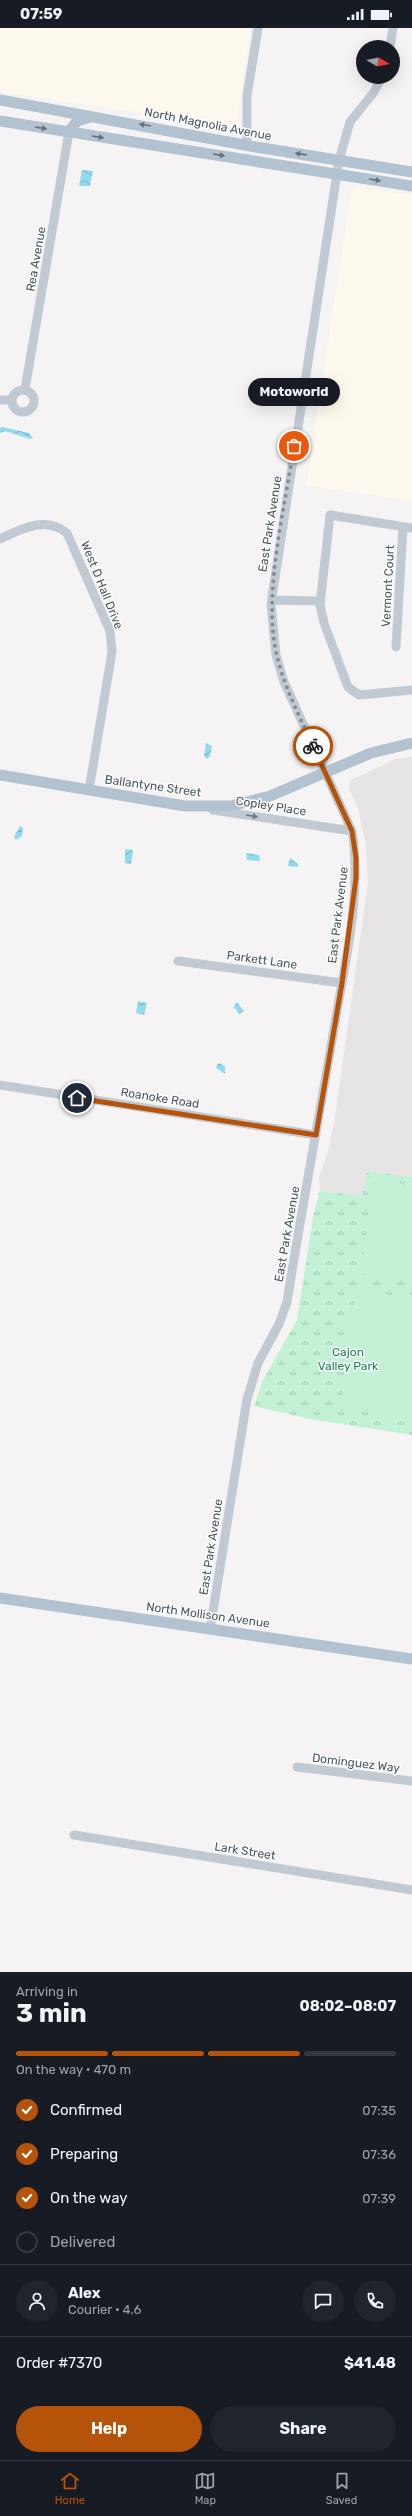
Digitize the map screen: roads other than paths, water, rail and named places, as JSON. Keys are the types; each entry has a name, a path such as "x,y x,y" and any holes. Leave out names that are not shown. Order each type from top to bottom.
{"main road":[{"name":"North Magnolia Avenue","path":"0,100 184,132 247,145 412,172"},
{"path":"69,132 77,121 96,116"},
{"path":"0,121 412,186"},
{"path":"180,149 184,132"},
{"name":"Ballantyne Street","path":"0,775 186,806 208,807 248,803 270,796 371,753 412,743"},
{"name":"North Mollison Avenue","path":"0,1598 210,1630 284,1638 412,1659"}],"street":[{"path":"247,145 247,96 258,28"},
{"path":"391,40 393,28"},
{"name":"East Park Avenue","path":"210,1630 247,1398 258,1362 279,1324 287,1302 342,983 356,878 356,854 352,831 284,682 276,655 272,600 339,160 350,122 374,92 378,84"},
{"name":"Rea Avenue","path":"24,389 69,132"},
{"path":"24,389 34,397 34,403 31,409 24,412 17,410 12,400 17,391 24,389"},
{"path":"0,400 12,400"},
{"path":"407,527 330,515 320,601 324,623 348,688 359,695 412,690"},
{"name":"West D Hall Drive","path":"0,539 23,528 41,523 58,526 67,533 110,631 112,652 90,790"},
{"name":"Vermont Court","path":"396,647 407,527"},
{"path":"272,600 320,601"},
{"name":"Copley Place","path":"186,806 352,831"},
{"name":"Parkett Lane","path":"178,961 342,983"},
{"name":"Roanoke Road","path":"0,1085 316,1135"},
{"name":"Dominguez Way","path":"297,1767 412,1781"},
{"name":"Lark Street","path":"74,1835 412,1890"}],"water":[{"path":"82,170 93,171 90,186 79,186"},
{"path":"2,427 29,433 33,438 30,439 5,431 0,433 0,428"},
{"path":"206,743 212,746 210,756 207,759 204,756"},
{"path":"20,826 23,828 22,836 16,840 14,837"},
{"path":"125,849 133,850 131,864 125,863"},
{"path":"246,853 259,855 260,861 247,860"},
{"path":"290,858 298,864 298,867 288,866"},
{"path":"138,1001 147,1003 144,1015 136,1013"},
{"path":"237,1002 244,1011 239,1014 236,1009 233,1008"},
{"path":"218,1063 225,1066 225,1074 216,1068"}],"place":[{"name":"Motoworld","path":"294,446"}],"park label":[{"name":"Cajon Valley Park","path":"348,1359"}]}
